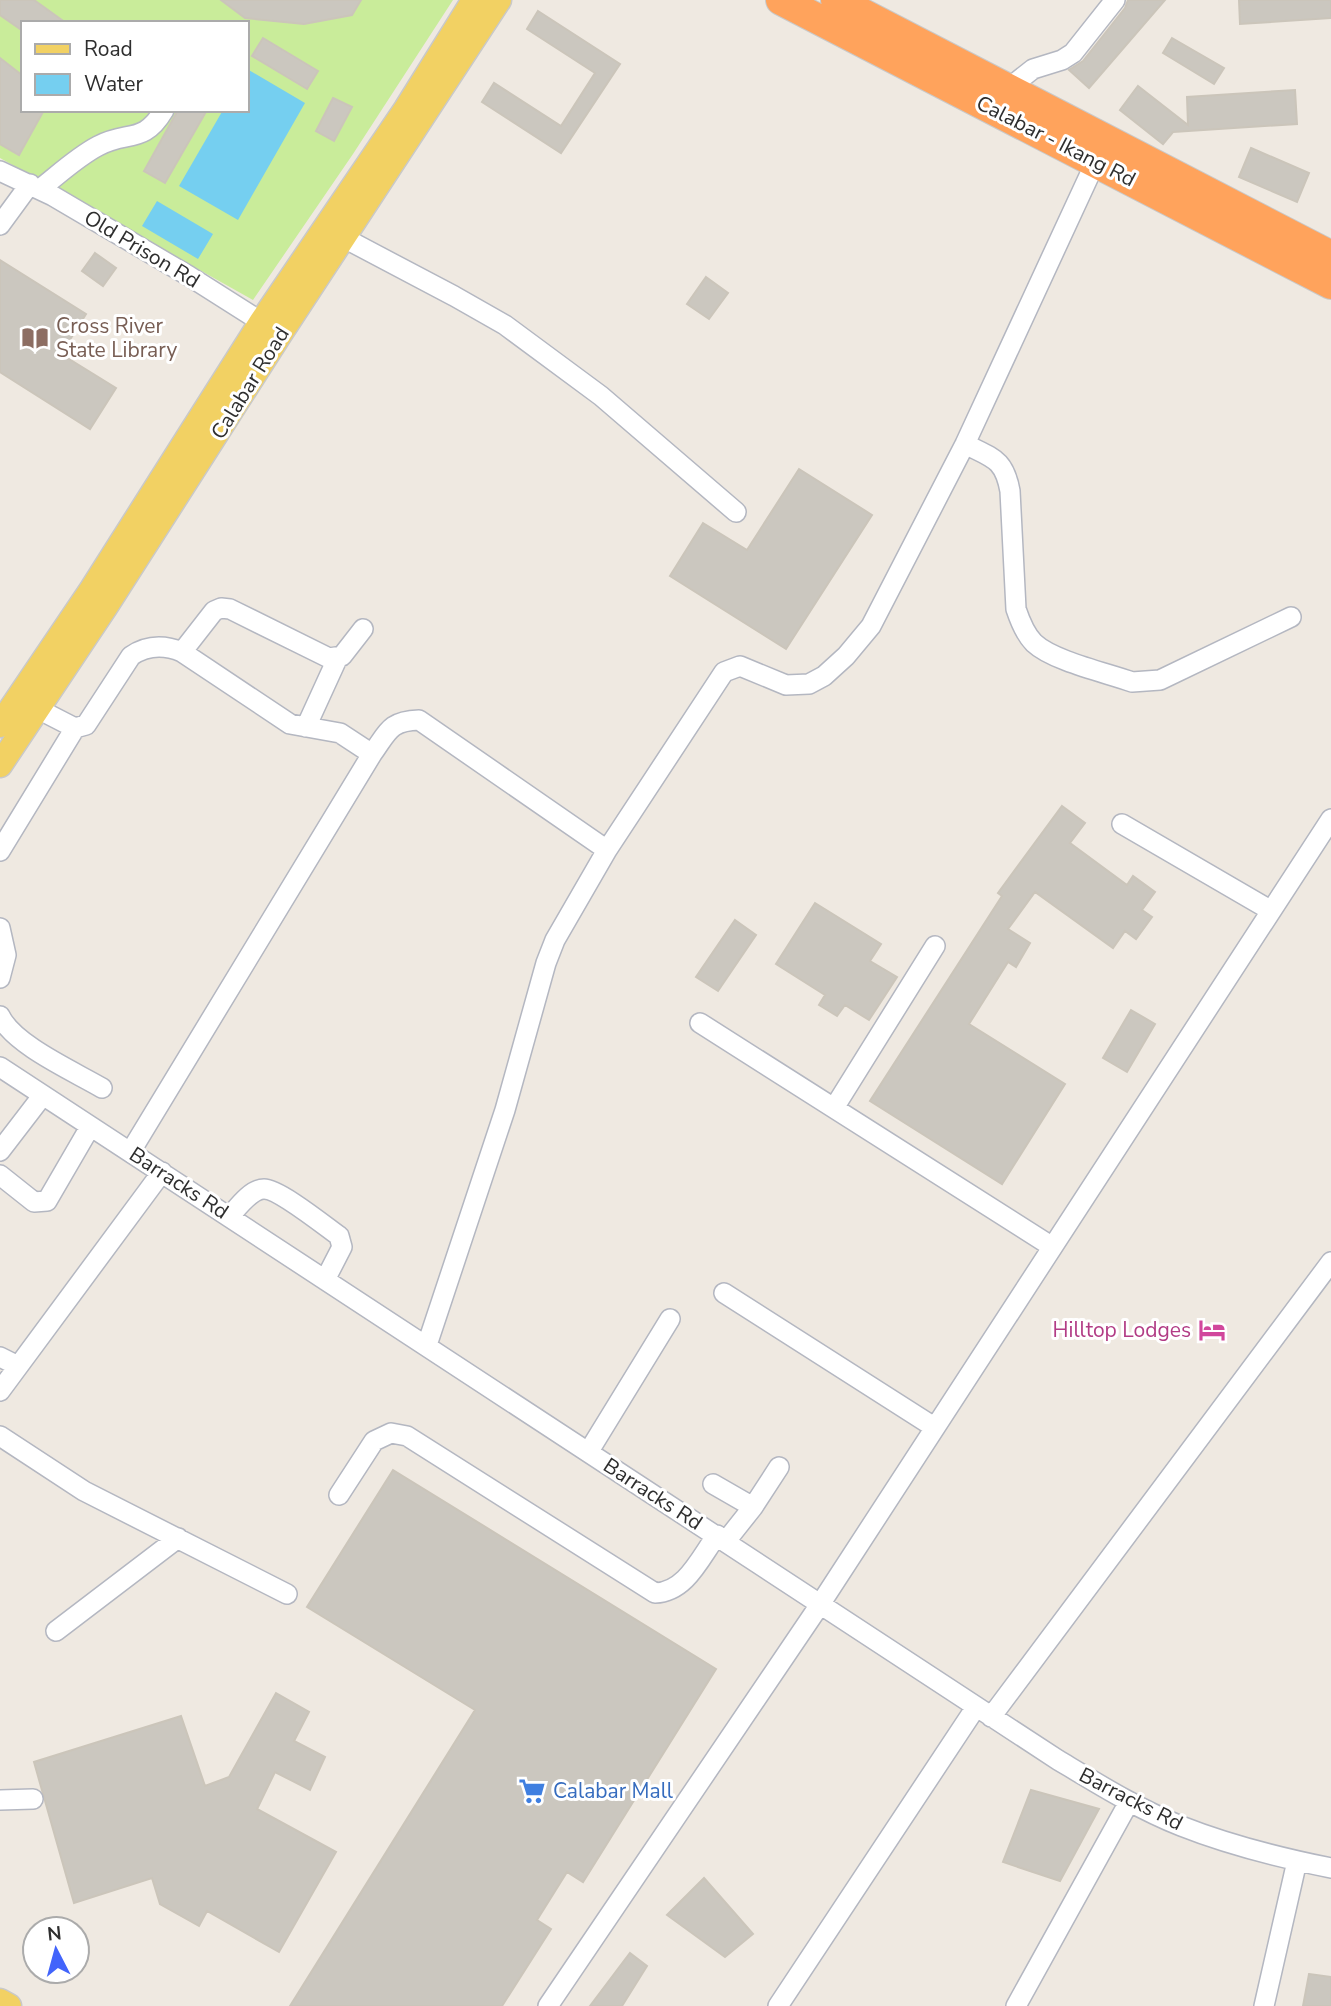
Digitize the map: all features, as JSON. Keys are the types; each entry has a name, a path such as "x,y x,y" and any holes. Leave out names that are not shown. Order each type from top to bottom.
{"highway":[{"name":"Calabar - Ikang Rd","path":"781,0 1331,284"},
{"name":"Calabar - Ikang Rd","path":"836,0 1331,256"}],"main road":[{"name":"Calabar Road","path":"0,725 271,328 474,0"},
{"name":"Calabar Road","path":"0,765 185,485 271,328 344,238 499,0"},
{"path":"0,2001 9,2006"}],"street":[{"path":"1009,88 1032,69 1062,60 1073,53 1115,0"},
{"path":"0,225 35,187 97,146 148,130 155,125 163,112"},
{"path":"426,1345 505,1110 551,948 607,849 724,672 740,666 786,685 809,684 824,676 871,626 965,444 1096,161"},
{"name":"Old Prison Rd","path":"0,171 35,187 271,328"},
{"path":"344,238 505,325 601,396 736,512"},
{"path":"965,444 1000,463 1007,474 1016,609 1023,628 1034,643 1052,655 1132,682 1160,680 1292,617"},
{"path":"182,652 214,611 221,608 230,609 329,658 342,656 363,629"},
{"path":"38,709 75,728 86,725 131,656 141,649 171,647 290,724 340,733 372,754"},
{"path":"306,727 338,657"},
{"path":"131,1152 372,754 391,727 401,720 418,720 607,849"},
{"path":"0,851 75,728"},
{"path":"548,2006 821,1603 1331,819"},
{"path":"1122,824 1270,910"},
{"path":"0,928 6,955 0,978"},
{"path":"834,1108 935,946"},
{"path":"0,1016 18,1038 102,1088"},
{"path":"701,1023 1051,1246"},
{"name":"Barracks Rd","path":"0,1067 821,1603 983,1712 1129,1802 1180,1826 1219,1839 1331,1868"},
{"path":"0,1151 43,1095"},
{"path":"0,1175 34,1202 47,1201 90,1126"},
{"path":"0,1391 162,1172"},
{"path":"230,1216 252,1194 262,1189 276,1192 339,1236 342,1247 325,1280"},
{"path":"778,2006 983,1712 1331,1262"},
{"path":"724,1293 934,1427"},
{"path":"589,1451 670,1319"},
{"path":"0,1357 18,1366"},
{"path":"339,1495 374,1441 391,1433 407,1436 655,1593 668,1593 684,1582 721,1538 753,1507 779,1467"},
{"path":"0,1436 84,1490 287,1594"},
{"path":"713,1484 753,1507"},
{"path":"56,1631 178,1538"},
{"path":"0,1800 33,1798"},
{"path":"1016,2006 1129,1802"},
{"path":"1264,2006 1297,1861"}],"green space":[{"path":"0,0 453,0 353,154 253,300 0,158"}],"water":[{"path":"248,70 305,103 238,220 179,186 222,112 248,112"},
{"path":"157,201 213,234 198,259 142,226"}],"building":[{"path":"0,0 34,0 63,21 21,21 21,30 0,15"},
{"path":"221,0 361,0 352,15 304,24 245,18"},
{"path":"1128,0 1165,0 1089,88 1069,70 1083,61 1125,8"},
{"path":"1239,0 1331,0 1331,18 1240,24"},
{"path":"538,11 620,64 561,153 482,102 494,83 561,126 595,73 527,29"},
{"path":"263,38 318,71 307,89 252,56"},
{"path":"1172,38 1224,68 1214,84 1163,53"},
{"path":"0,58 21,74 21,112 43,112 19,155 0,144"},
{"path":"1138,86 1188,125 1187,97 1295,90 1297,124 1173,132 1163,144 1120,110"},
{"path":"333,98 352,107 334,141 316,131"},
{"path":"177,112 206,112 165,183 144,171"},
{"path":"1251,148 1309,173 1297,202 1239,177"},
{"path":"95,253 116,268 103,286 82,271"},
{"name":"Cross River State Library","path":"0,260 86,314 61,354 116,388 90,429 0,372"},
{"path":"706,277 728,293 709,319 687,304"},
{"path":"799,469 872,515 786,649 670,576 703,523 747,550"},
{"path":"1062,806 1085,823 1070,843 1127,885 1133,876 1155,892 1142,910 1152,917 1136,939 1125,931 1113,948 1035,892 1008,929 1030,943 1016,967 1008,962 969,1024 1065,1084 1002,1184 870,1101 1002,896 998,893"},
{"path":"815,903 881,944 870,961 897,977 869,1020 845,1005 837,1016 819,1005 825,995 776,964"},
{"path":"735,920 756,935 718,991 696,977"},
{"path":"1131,1010 1155,1024 1127,1072 1103,1058"},
{"name":"Calabar Mall","path":"393,1470 716,1669 583,1882 567,1872 537,1920 551,1929 502,2006 290,2006 475,1710 307,1607"},
{"path":"276,1693 309,1712 294,1741 325,1757 310,1790 275,1772 257,1809 336,1852 279,1952 207,1911 199,1926 160,1904 152,1878 74,1903 34,1762 181,1716 205,1786 229,1777"},
{"path":"1031,1790 1099,1809 1060,1881 1003,1862"},
{"path":"704,1878 753,1934 725,1957 667,1915"},
{"path":"630,1953 647,1966 622,2006 590,2006"},
{"path":"1309,1974 1331,1977 1331,2006 1303,2006"}],"place":[{"name":"Cross River State Library","path":"35,338"},
{"name":"Hilltop Lodges","path":"1212,1330"},
{"name":"Calabar Mall","path":"532,1791"}]}
